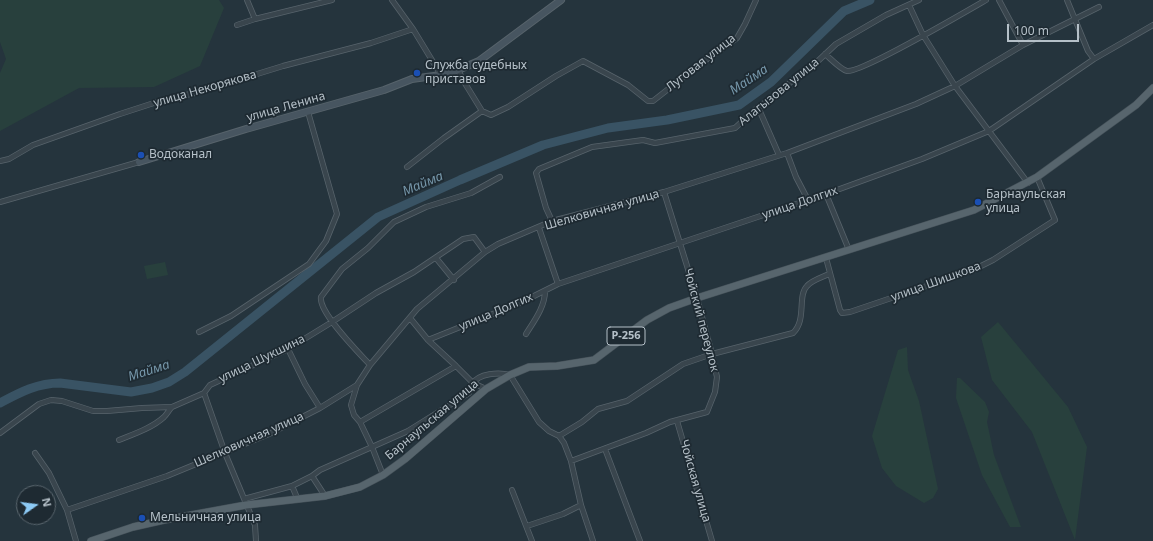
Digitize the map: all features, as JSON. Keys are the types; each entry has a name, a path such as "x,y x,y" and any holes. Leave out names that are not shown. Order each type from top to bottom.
{"main road":[{"name":"Барнаульская улица","path":"91,541 148,524 245,502 298,500 325,496 360,487 383,476 405,459 486,389 510,375 529,367 557,366 594,360 647,320 669,308 696,298 974,210 1037,177 1136,105 1153,88"}],"street":[{"path":"247,0 255,18"},
{"path":"237,25 255,18 332,0"},
{"path":"392,0 413,29 441,75"},
{"name":"улица Ленина","path":"0,202 384,90 412,79 441,75 458,70 479,61 561,0"},
{"name":"Луговая улица","path":"482,111 491,115 508,107 556,76 583,61 628,85 648,101 653,101 737,38 756,0"},
{"name":"Алагызова улица","path":"552,221 546,208 536,173 539,168 592,147 643,140 655,143 735,128 758,107 776,95 836,44 886,15 919,0"},
{"path":"826,54 844,70 849,71 866,65 986,0"},
{"path":"1000,0 1022,45"},
{"path":"1067,0 1088,52 1094,59"},
{"path":"909,4 923,35 955,86 1028,183"},
{"name":"Шелковичная улица","path":"67,510 167,476 225,453 270,434 320,408 357,385 370,365 417,308 454,280 485,252 498,244 540,228 552,221 664,192 779,154 787,153 916,104 955,86 1022,45 1099,7"},
{"name":"улица Долгих","path":"428,340 520,303 558,284 826,194 922,159 989,130 1094,59 1153,25"},
{"name":"улица Некорякова","path":"0,161 9,158 33,145 160,101 199,92 283,66 371,43 413,29"},
{"path":"407,168 444,138 482,111 458,70"},
{"path":"758,107 779,154"},
{"path":"199,332 231,316 309,264 326,241 337,214 308,112"},
{"path":"787,153 796,178 808,200"},
{"path":"370,365 332,322 320,301 321,297 342,269 368,248 394,222 426,206 471,193 500,177"},
{"name":"улица Шишкова","path":"826,258 829,274 842,313 850,312 971,271 993,260 1055,220 1037,177"},
{"name":"Чойский переулок","path":"571,461 605,449 670,422 707,412 715,392 717,377 712,354 664,192"},
{"path":"826,194 849,250"},
{"path":"540,228 558,284"},
{"name":"улица Шукшина","path":"0,433 39,404 50,400 62,401 93,411 172,407 204,393 210,385 288,349 376,293 436,258 463,239 474,238 485,252"},
{"path":"436,258 454,280"},
{"path":"559,436 582,422 598,409 627,401 683,364 712,354 793,333 798,328 804,291 807,285 829,274"},
{"path":"526,334 538,316 545,298 545,291"},
{"path":"410,318 428,340 473,383 486,389"},
{"path":"288,349 305,384 320,408"},
{"path":"360,422 456,366"},
{"path":"245,502 292,486 312,476 320,470 408,431 469,393 473,383 485,375 502,373 510,375 538,422 549,431 559,436 564,443 571,461 581,505 593,541"},
{"path":"357,385 351,405 354,415 360,422 372,447 383,476"},
{"path":"204,393 225,453 255,525 256,541"},
{"path":"119,440 154,424 164,417 172,407"},
{"name":"Чойская улица","path":"677,421 712,541"},
{"path":"605,449 640,541"},
{"path":"35,453 49,474 67,510 76,541"},
{"path":"312,476 325,496"},
{"path":"292,486 298,500"},
{"path":"512,490 532,541"},
{"path":"527,526 563,514 581,505"}],"green space":[{"path":"0,0 219,0 224,8 200,66 154,87 79,88 0,131 0,73 6,59 0,42"},
{"path":"165,262 168,275 147,279 144,266"},
{"path":"998,322 1068,407 1087,447 1075,540 1032,432 992,380 981,337"},
{"path":"907,347 908,370 919,401 938,489 933,498 924,503 896,486 882,468 872,436 898,350"},
{"path":"957,378 960,378 985,402 989,412 987,422 994,455 1021,527 1010,527 982,475 956,398"}],"waterway":[{"name":"Майма","path":"0,403 28,389 52,383 131,392 152,388 169,382 185,372 378,217 543,145 608,128 667,120 739,105 771,82 844,11 870,0"}],"place":[{"name":"Служба судебных приставов","path":"417,73"},
{"name":"Водоканал","path":"141,155"},
{"name":"Барнаульская улица","path":"978,202"},
{"name":"Мельничная улица","path":"142,518"}]}
